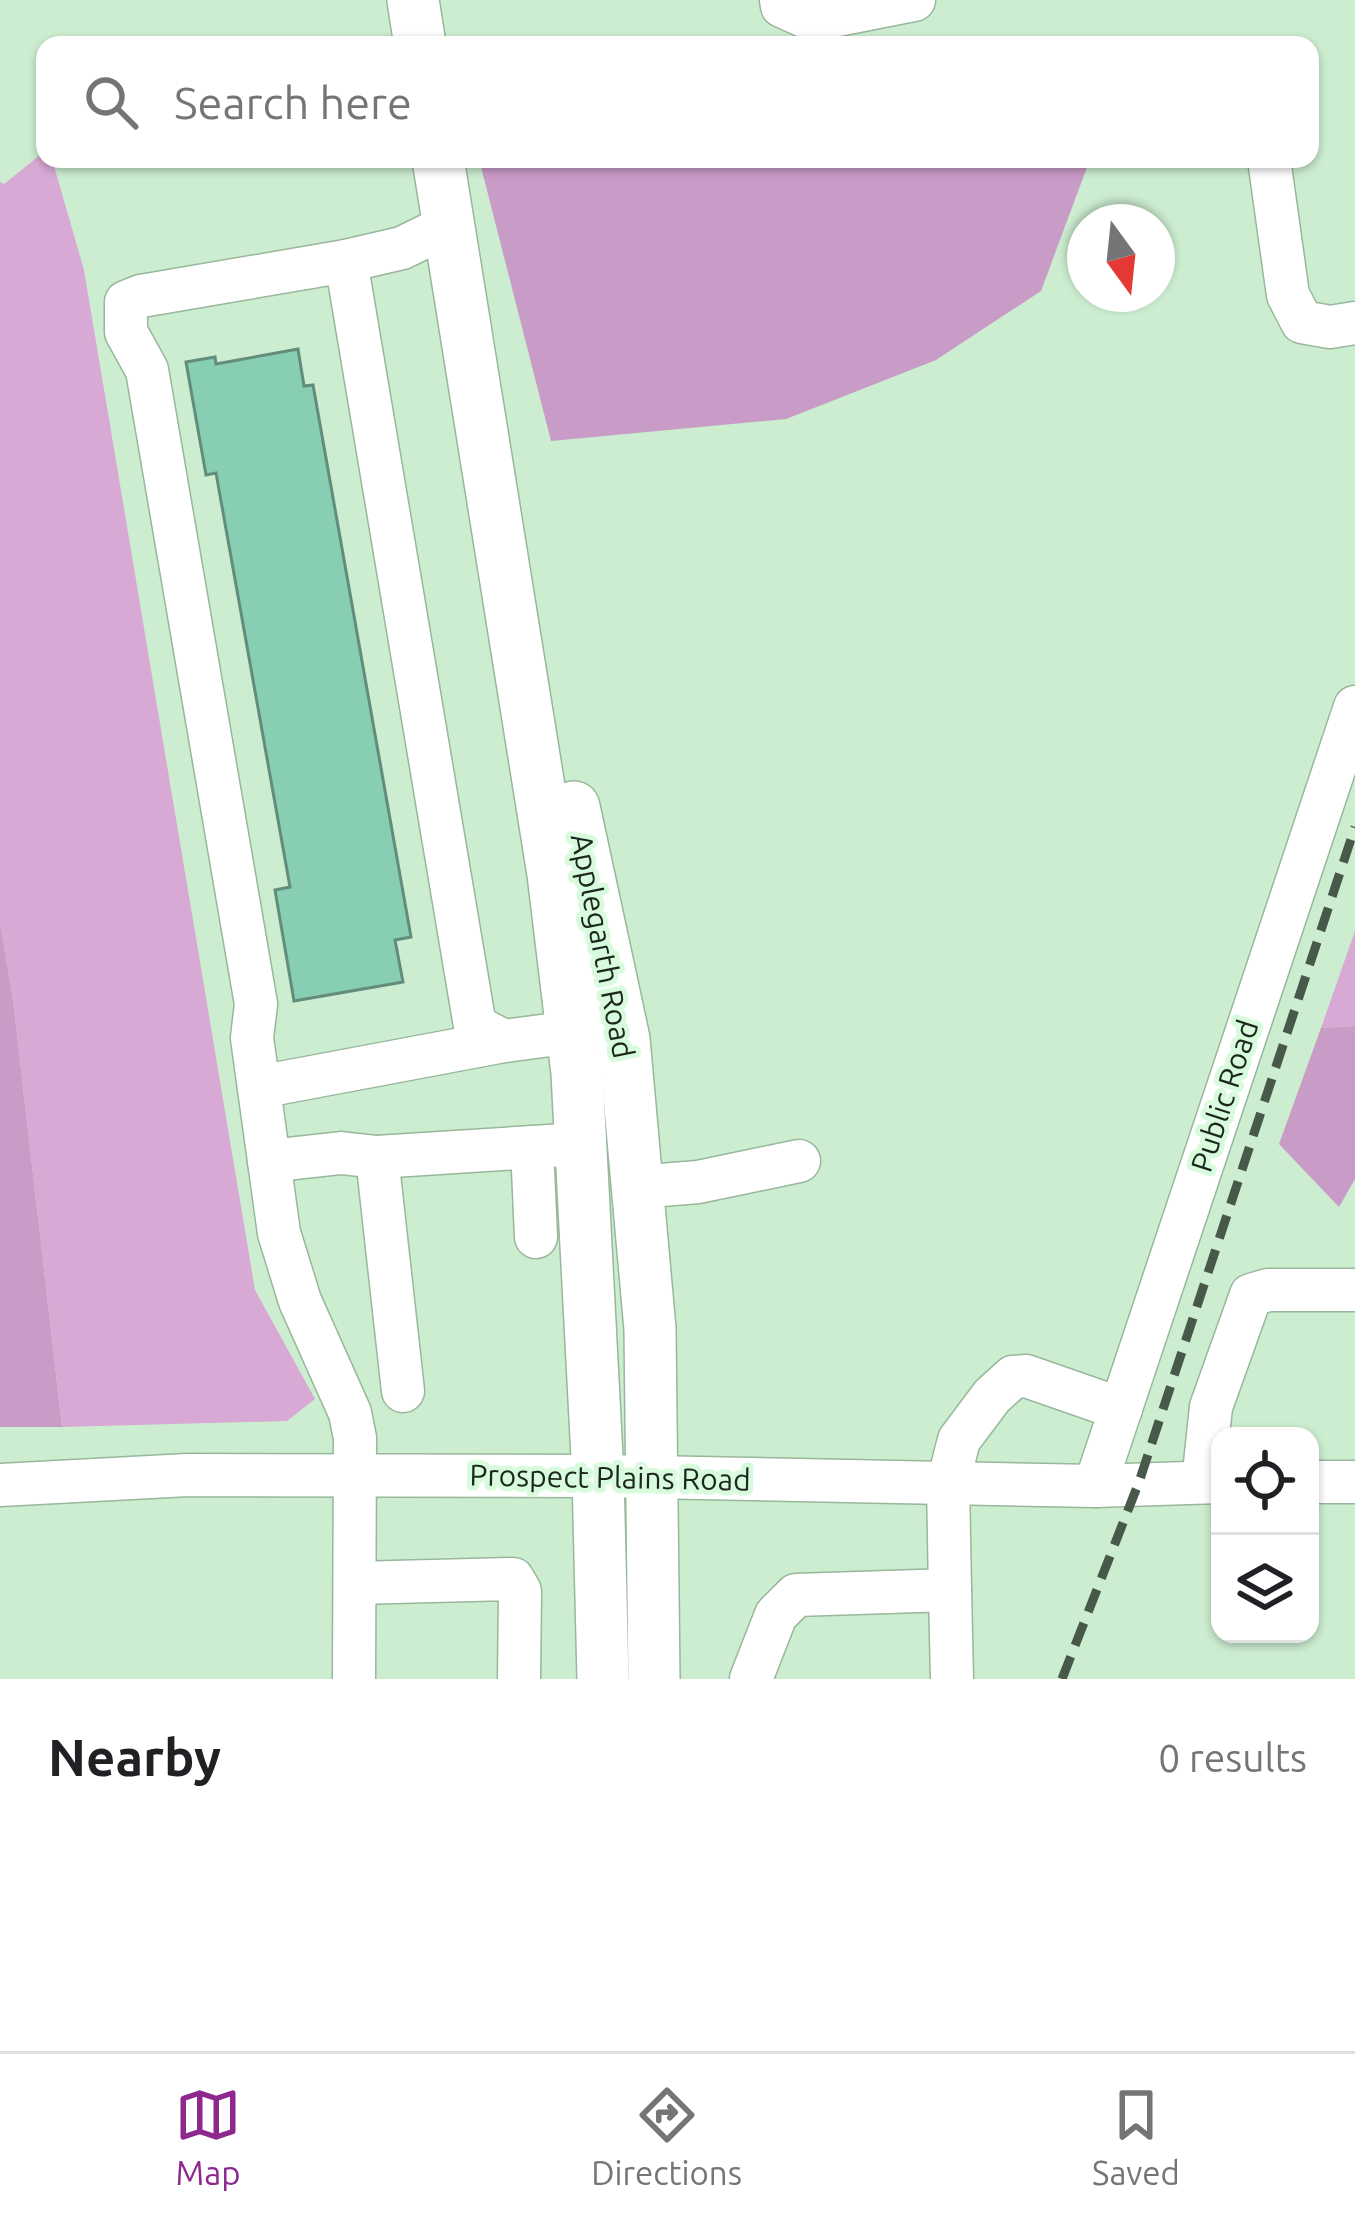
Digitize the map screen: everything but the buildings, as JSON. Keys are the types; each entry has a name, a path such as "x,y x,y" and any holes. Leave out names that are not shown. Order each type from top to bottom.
{"main road":[{"path":"413,0 419,36"},
{"name":"Applegarth Road","path":"440,168 553,874 572,1032 556,1146 598,1476 603,1679"},
{"name":"Applegarth Road","path":"449,225 624,1039 650,1329 654,1679"}],"street":[{"path":"781,0 782,6 813,20 914,0"},
{"path":"1270,168 1288,295 1302,322 1330,327 1355,323"},
{"path":"355,1679 356,1476 350,1414 315,1342 286,1259 252,1038 256,1004 147,370 126,332 124,315 126,302 141,296 346,261 401,248 449,225"},
{"path":"346,261 475,1026 504,1041"},
{"name":"Public Road","path":"1095,1486 1355,707"},
{"path":"259,1087 572,1032"},
{"path":"269,1161 340,1153 377,1156 556,1146 536,1237"},
{"path":"377,1156 403,1391"},
{"path":"638,1187 698,1182 799,1161"},
{"path":"1211,1427 1211,1407 1251,1295 1268,1290 1355,1290"},
{"path":"952,1679 948,1483 959,1440 992,1396 1013,1378 1026,1376 1120,1408"},
{"name":"Prospect Plains Road","path":"0,1485 188,1475 598,1476 1095,1486 1211,1482"},
{"path":"1319,1482 1355,1482"},
{"path":"355,1583 513,1579 520,1591 519,1679"},
{"path":"751,1679 776,1615 796,1594 950,1590"}],"shaded area":[{"path":"36,158 36,168 55,168 84,270 255,1290 315,1399 287,1421 62,1427 0,923 0,182 4,184"},
{"path":"481,168 1087,168 1073,204 1067,204 1067,221 1041,291 936,360 786,419 551,441"},
{"path":"0,923 13,1000 62,1427 0,1427"},
{"path":"1355,931 1355,1026 1321,1028"},
{"path":"1355,1026 1355,1179 1339,1207 1279,1144 1321,1028"}],"railway":[{"path":"1062,1679 1139,1482 1355,827"}]}
